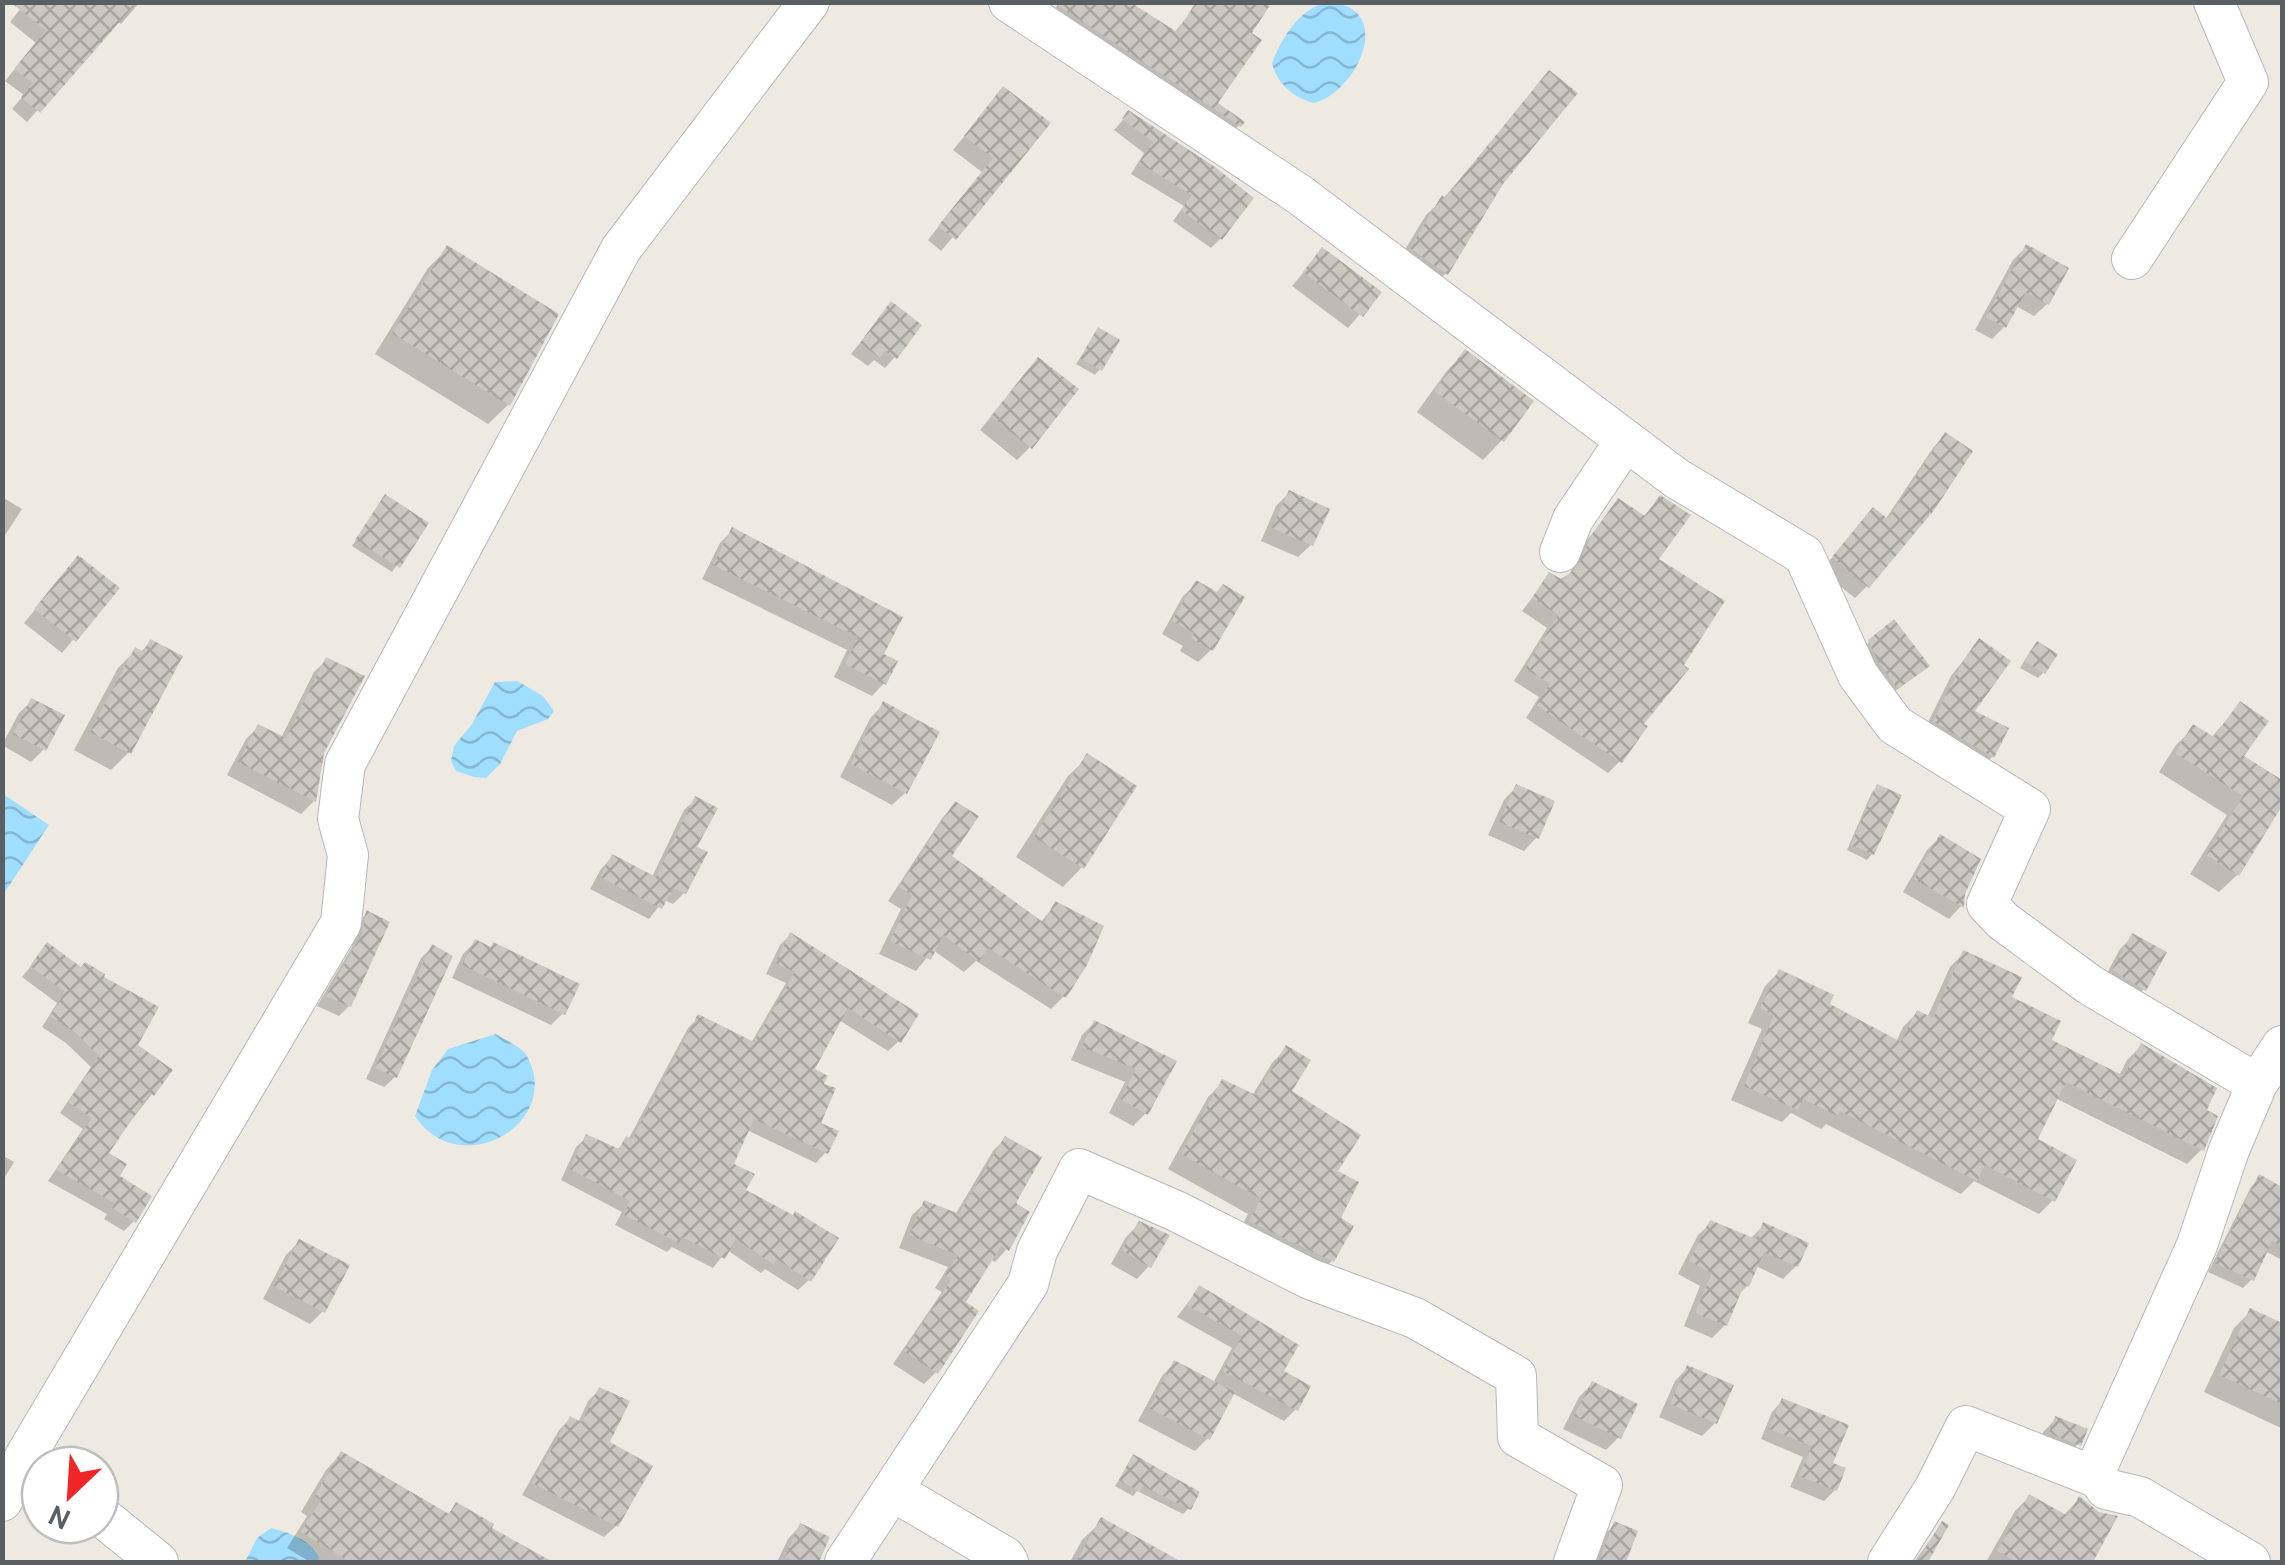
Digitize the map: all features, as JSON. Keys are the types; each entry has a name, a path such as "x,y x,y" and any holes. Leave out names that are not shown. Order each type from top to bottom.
{"street":[{"path":"42,1445 341,922 348,855 338,819 345,764 511,449 621,249 809,2"},
{"path":"1010,2 1300,194 1676,478 1804,555 1858,676 1895,725 2030,809 1987,904 2003,921 2090,985 2257,1084"},
{"path":"2132,259 2248,82 2214,2"},
{"path":"1560,552 1574,519 1626,440"},
{"path":"2098,1478 2098,1467 2197,1244 2229,1150 2257,1084 2282,1046"},
{"path":"845,1562 1028,1284 1037,1251 1078,1168 1176,1211 1310,1279 1415,1318 1516,1376 1518,1437 1602,1485 1574,1562"},
{"path":"1888,1562 1935,1488 1966,1426 2098,1478 2106,1488 2140,1496 2250,1562"},
{"path":"2,1501 20,1477"},
{"path":"893,1491 1006,1557 1008,1562"},
{"path":"120,1531 158,1562"}],"water":[{"path":"1325,3 1347,6 1360,16 1365,31 1364,48 1346,82 1314,103 1287,89 1272,63 1292,26"},
{"path":"517,681 543,696 554,711 548,719 517,731 500,764 486,778 456,771 451,761 454,746 472,724 495,682"},
{"path":"3,794 49,825 3,895"},
{"path":"496,1034 527,1056 535,1081 531,1103 519,1123 501,1137 480,1144 456,1144 434,1135 415,1116 432,1070 448,1049"},
{"path":"271,1528 304,1541 319,1557 317,1562 245,1562 257,1538"}],"building":[{"path":"10,2 137,2 40,113 21,97 33,83 14,69 46,30"},
{"path":"1053,2 1130,2 1177,32 1196,2 1272,2 1252,33 1262,40 1218,103 1245,122 1241,127"},
{"path":"1549,70 1578,93 1503,184 1448,275 1410,248 1442,195 1445,198"},
{"path":"1003,86 1051,123 956,240 938,226 993,158 964,136"},
{"path":"1128,110 1215,167 1254,198 1222,240 1181,210 1192,195 1139,163 1153,142 1122,119"},
{"path":"2026,244 2069,268 2049,305 2026,292 2006,328 1986,317"},
{"path":"447,245 559,314 510,406 392,333"},
{"path":"1322,247 1382,292 1363,317 1303,272"},
{"path":"891,301 922,325 897,359 885,351 880,358 860,343"},
{"path":"1098,327 1120,340 1102,371 1080,358"},
{"path":"1465,349 1534,401 1504,442 1434,391"},
{"path":"1038,357 1079,389 1032,449 991,416"},
{"path":"1945,432 1973,451 1935,509 1869,588 1832,557 1873,507 1888,519"},
{"path":"1289,490 1330,509 1313,546 1272,528"},
{"path":"385,494 429,523 400,568 355,540"},
{"path":"1660,495 1691,515 1659,559 1725,601 1684,665 1689,669 1644,724 1648,726 1622,763 1536,705 1550,684 1525,668 1558,615 1532,598 1549,572 1561,579 1575,570 1593,533 1618,498 1645,516"},
{"path":"732,527 903,617 884,654 898,661 886,685 845,664 858,637 713,565"},
{"path":"78,555 120,588 76,642 34,609"},
{"path":"1196,580 1217,592 1223,584 1245,597 1213,651 1191,638 1194,633 1172,621"},
{"path":"1894,619 1930,666 1898,689 1868,640"},
{"path":"1979,638 2011,661 1975,711 2009,728 1994,758 1933,721"},
{"path":"150,639 183,656 131,754 90,732 135,647 144,652"},
{"path":"2037,641 2058,654 2045,674 2024,661"},
{"path":"326,657 365,676 324,753 316,802 238,762 258,724 286,738"},
{"path":"31,698 65,715 46,751 13,734"},
{"path":"883,701 940,732 907,794 851,764"},
{"path":"2240,701 2269,721 2244,756 2282,780 2282,806 2239,876 2206,855 2243,796 2175,753 2193,724 2214,737"},
{"path":"1087,753 1137,786 1084,869 1034,837"},
{"path":"1516,784 1555,801 1539,839 1499,822"},
{"path":"1877,784 1902,795 1874,855 1851,845"},
{"path":"695,796 718,808 697,847 708,852 686,894 673,888 662,909 600,877 612,854 656,877"},
{"path":"955,801 979,816 952,856 1044,923 1055,901 1104,926 1087,965 1066,998 988,948 979,962 943,935 931,960 890,941 912,895 899,887"},
{"path":"1940,834 1981,859 1965,894 1964,908 1914,879"},
{"path":"366,910 390,922 351,1007 326,996 362,934"},
{"path":"790,932 919,1014 901,1043 848,1008 815,1069 828,1076 824,1084 836,1088 821,1123 839,1131 828,1154 754,1119 734,1164 755,1174 746,1190 793,1215 795,1211 839,1238 811,1282 777,1259 773,1264 736,1239 725,1259 682,1237 679,1243 624,1215 630,1201 570,1169 586,1134 619,1149 626,1136 632,1139 698,1014 754,1042 795,972 775,963"},
{"path":"2132,933 2167,952 2146,991 2112,970"},
{"path":"475,939 491,947 493,942 580,984 565,1015 462,965"},
{"path":"47,942 81,967 85,962 159,1007 138,1045 173,1070 154,1096 150,1093 109,1153 127,1164 120,1176 152,1196 136,1223 112,1208 115,1203 56,1170 92,1118 68,1102 99,1056 76,1033 50,1016 65,992 30,966"},
{"path":"432,944 453,956 397,1078 375,1068"},
{"path":"1963,950 2022,977 2012,997 2061,1021 2052,1040 2124,1076 2141,1043 2217,1088 2207,1110 2218,1116 2204,1151 2066,1082 2038,1139 2077,1160 2055,1202 1985,1165 1977,1181 1840,1111 1838,1116 1803,1099 1798,1110 1744,1086 1774,1015 1760,1008 1779,969 1834,995 1830,1004 1901,1042 1917,1010 1933,1018"},
{"path":"1094,1020 1177,1061 1148,1115 1120,1099 1136,1069 1082,1047"},
{"path":"1286,1045 1311,1060 1292,1091 1361,1135 1338,1171 1359,1182 1341,1218 1354,1226 1334,1262 1249,1221 1261,1199 1181,1154 1222,1079 1256,1095"},
{"path":"1005,1136 1042,1157 1016,1203 1030,1212 1009,1251 1001,1246 966,1302 979,1311 938,1374 904,1351 952,1279 945,1275 958,1255 909,1235 924,1200 959,1214"},
{"path":"2259,1174 2282,1187 2282,1246 2272,1241 2254,1281 2215,1263"},
{"path":"1710,1220 1756,1239 1763,1222 1809,1243 1798,1267 1764,1252 1749,1287 1744,1285 1727,1326 1695,1313 1712,1273 1689,1261"},
{"path":"1139,1221 1170,1235 1151,1268 1122,1250"},
{"path":"299,1239 350,1265 325,1313 274,1286"},
{"path":"1199,1285 1299,1345 1284,1371 1311,1386 1298,1411 1223,1371 1242,1336 1187,1305"},
{"path":"2250,1308 2282,1323 2282,1404 2219,1375"},
{"path":"1174,1360 1235,1392 1210,1440 1149,1408"},
{"path":"1687,1365 1734,1385 1717,1424 1670,1404"},
{"path":"1592,1381 1638,1404 1621,1439 1574,1416"},
{"path":"599,1387 630,1401 610,1442 653,1466 618,1527 532,1483 570,1416 582,1422"},
{"path":"1782,1398 1849,1425 1833,1463 1846,1468 1837,1491 1799,1476 1812,1446 1769,1429"},
{"path":"2055,1416 2088,1429 2081,1446 2049,1433"},
{"path":"341,1451 449,1514 456,1502 494,1524 492,1528 553,1562 350,1562 301,1532 321,1500 315,1496"},
{"path":"1133,1454 1200,1492 1191,1510 1143,1486 1140,1492 1119,1480"},
{"path":"2029,1494 2068,1516 2079,1496 2099,1512 2118,1516 2093,1562 2018,1562 1997,1551"},
{"path":"1101,1517 1182,1562 1076,1562"},
{"path":"1614,1521 1638,1531 1626,1562 1599,1562"},
{"path":"1942,1521 1949,1525 1928,1562 1918,1560"},
{"path":"800,1523 830,1537 819,1562 797,1562 785,1557"}]}
